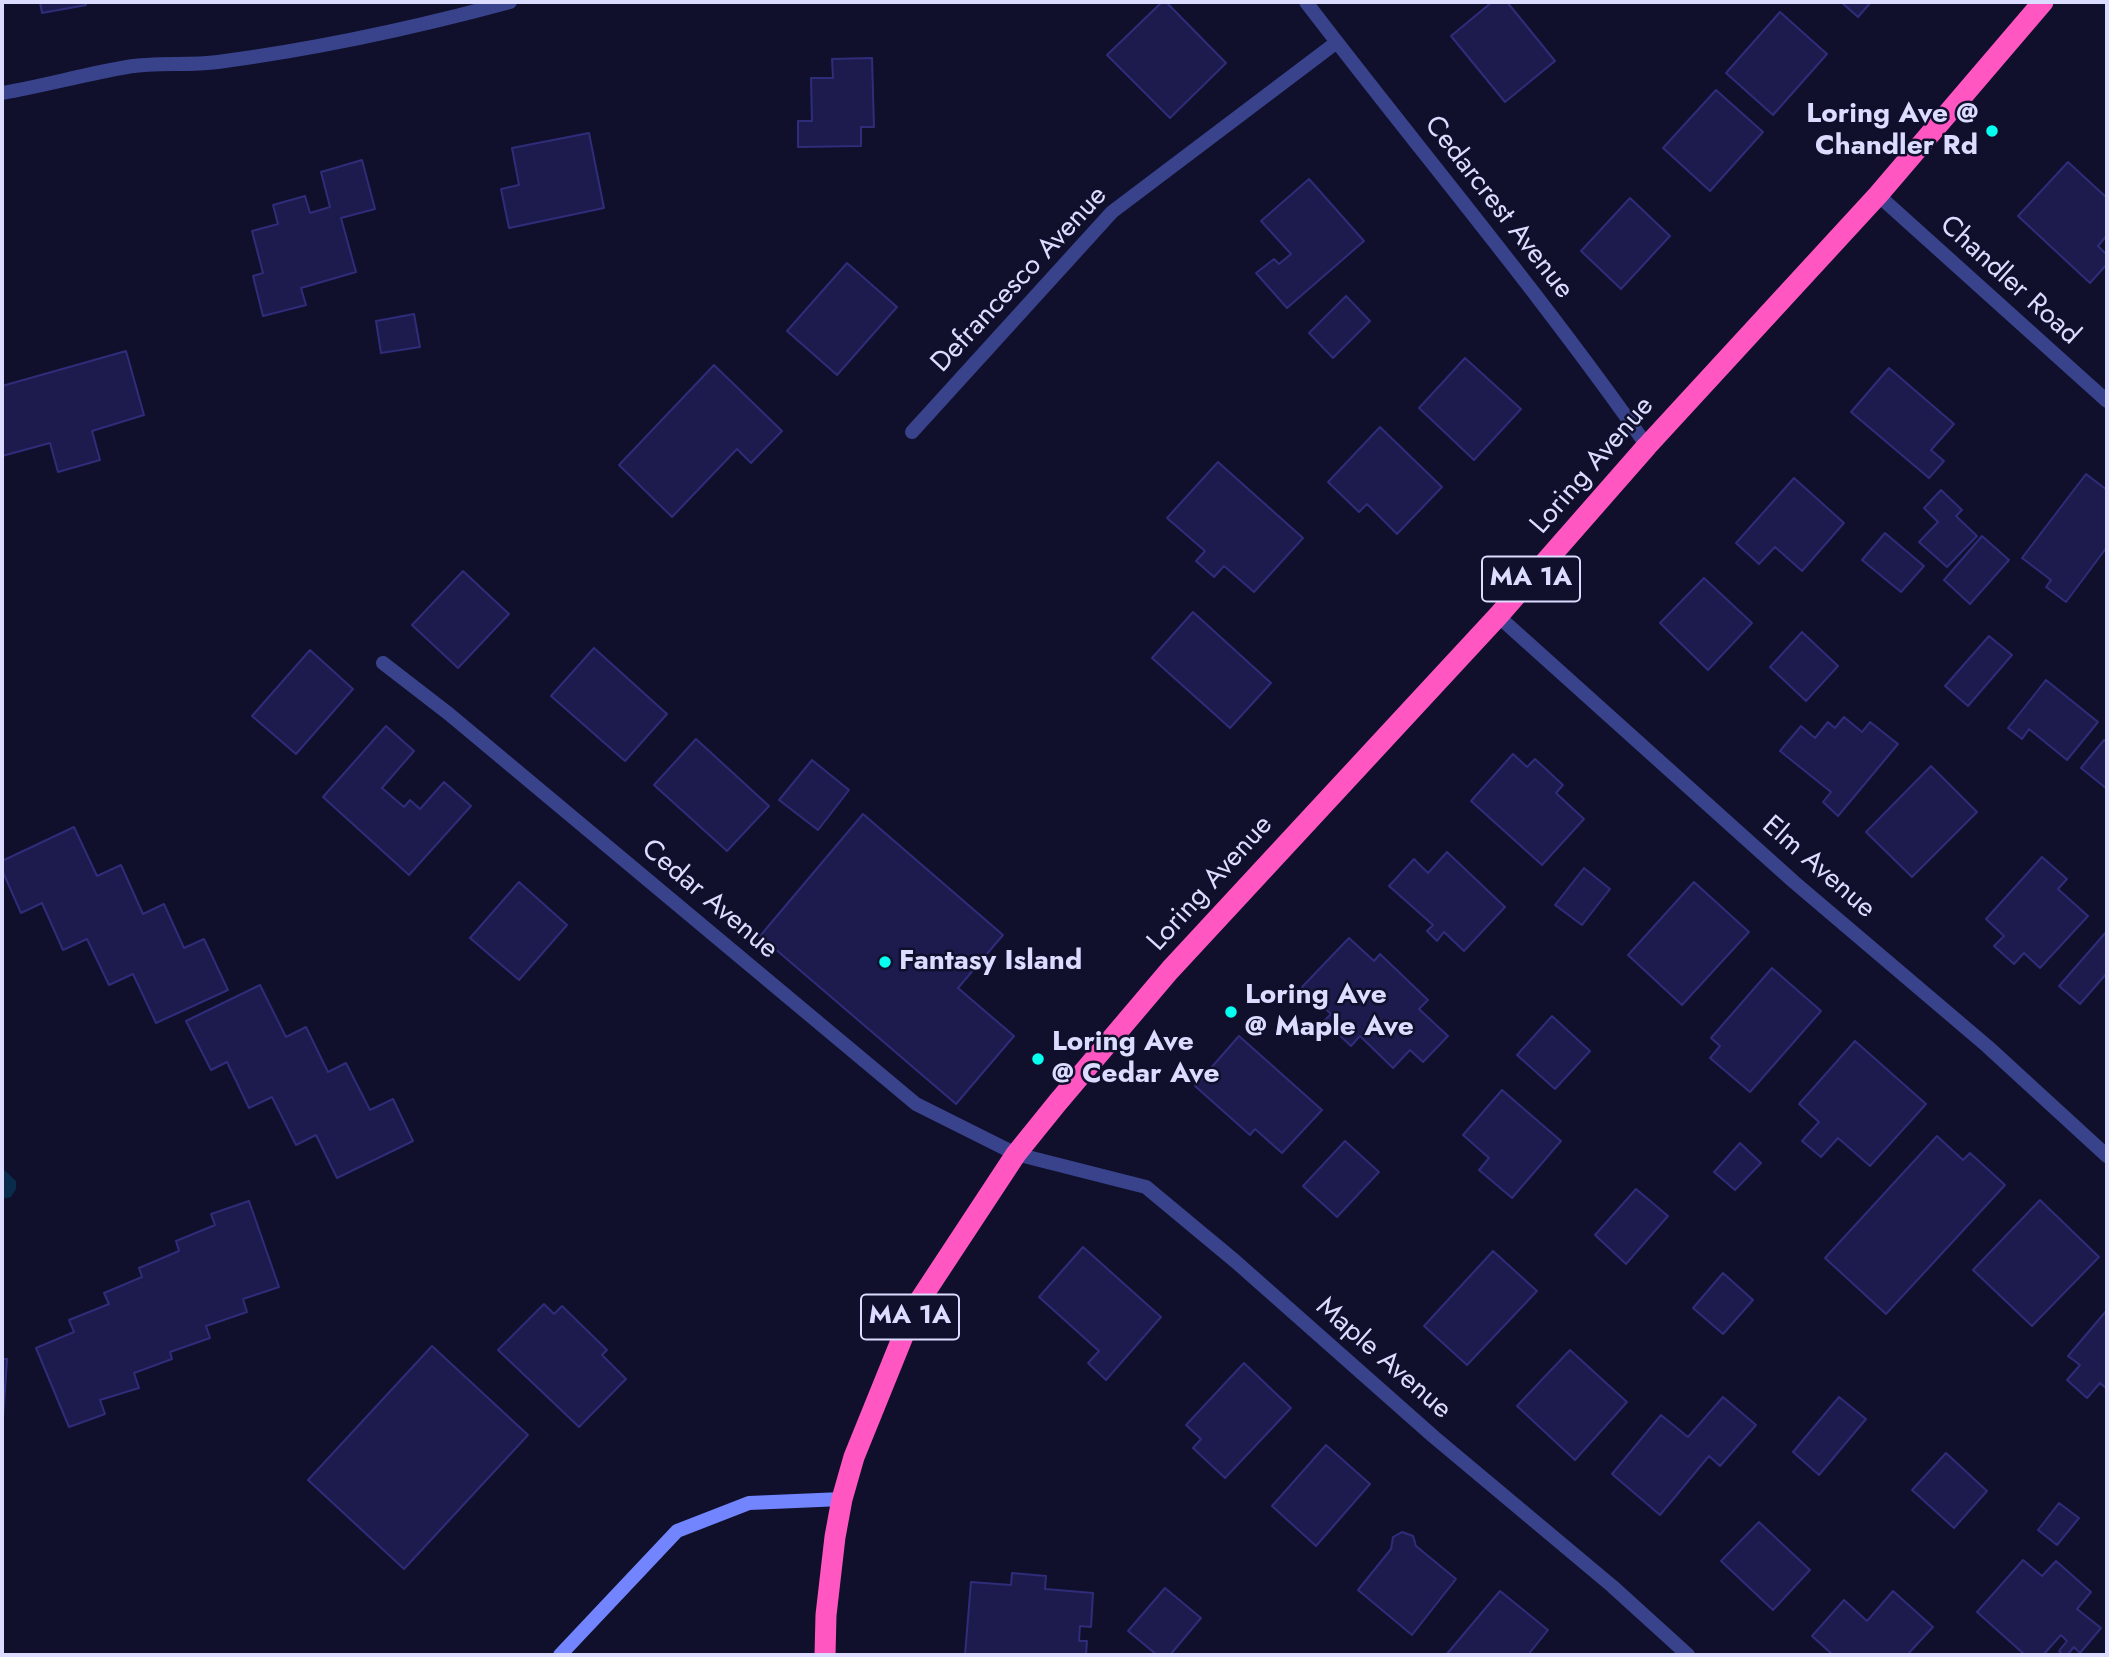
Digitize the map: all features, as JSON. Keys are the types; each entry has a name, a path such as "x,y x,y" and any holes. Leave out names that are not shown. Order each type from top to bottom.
{"highway":[{"name":"Loring Avenue","path":"1016,1154 1179,960 1498,616 1647,446 1878,195 2043,2"},
{"name":"MA 1A","path":"825,1655 826,1615 842,1499 854,1457 914,1309 1016,1154"}],"main road":[{"path":"560,1655 677,1531 749,1503 842,1499"}],"street":[{"path":"2,93 128,67 216,62 299,49 379,34 510,2"},
{"name":"Cedarcrest Avenue","path":"1306,2 1594,370 1647,446"},
{"name":"Defrancesco Avenue","path":"912,432 1112,212 1337,42"},
{"name":"Chandler Road","path":"1878,195 2107,401"},
{"name":"Elm Avenue","path":"1498,616 1794,882 1987,1046 2107,1156"},
{"name":"Cedar Avenue","path":"383,663 449,714 916,1104 1016,1154"},
{"name":"Maple Avenue","path":"1016,1154 1146,1187 1235,1261 1434,1437 1612,1586 1688,1655"}],"water":[{"path":"2,1168 16,1181 16,1189 11,1197 2,1199"}],"building":[{"path":"40,2 85,2 86,5 42,13"},
{"path":"1162,2 1166,2 1226,63 1170,118 1107,55"},
{"path":"1492,2 1507,2 1555,61 1505,102 1451,36"},
{"path":"1841,2 1871,2 1858,17"},
{"path":"1780,12 1827,54 1773,115 1726,73"},
{"path":"872,58 874,127 861,127 861,146 798,147 798,121 812,121 811,78 833,78 832,59"},
{"path":"1716,90 1763,132 1710,191 1663,148"},
{"path":"589,133 604,208 509,228 501,189 519,185 512,148"},
{"path":"362,160 375,209 341,218 356,272 301,288 306,305 263,316 253,276 263,273 252,231 278,224 273,205 305,196 310,213 330,207 321,172"},
{"path":"2068,162 2107,198 2107,235 2098,246 2107,255 2107,264 2090,283 2018,216"},
{"path":"1309,179 1364,241 1287,308 1256,273 1274,259 1279,264 1291,254 1261,221"},
{"path":"1630,198 1670,236 1621,289 1581,251"},
{"path":"847,263 897,307 837,375 787,331"},
{"path":"1346,296 1370,321 1333,358 1309,333"},
{"path":"414,314 420,347 381,353 376,321"},
{"path":"126,351 144,415 92,431 100,460 58,472 50,443 2,456 2,386"},
{"path":"1465,358 1521,409 1474,460 1419,408"},
{"path":"714,365 782,431 751,463 737,449 672,517 619,465"},
{"path":"1889,368 1954,424 1931,450 1944,461 1929,478 1851,412"},
{"path":"1380,427 1442,487 1397,534 1367,504 1359,512 1328,482"},
{"path":"1218,462 1303,538 1254,592 1224,566 1214,577 1196,561 1205,551 1167,518"},
{"path":"2086,474 2107,490 2107,547 2066,602 2046,587 2051,580 2022,558"},
{"path":"1794,478 1844,523 1802,571 1775,547 1759,564 1736,543"},
{"path":"1941,490 1962,510 1956,516 1977,536 1947,567 1919,542 1938,522 1924,508"},
{"path":"1885,533 1924,566 1901,592 1862,560"},
{"path":"1982,536 2009,560 1970,604 1944,580"},
{"path":"463,571 509,614 458,668 412,625"},
{"path":"1704,578 1752,623 1708,670 1660,623"},
{"path":"1193,612 1271,683 1230,728 1152,658"},
{"path":"1802,632 1838,666 1806,701 1770,667"},
{"path":"1989,636 2012,655 1968,706 1945,686"},
{"path":"594,648 667,714 625,761 551,696"},
{"path":"310,650 353,689 296,754 252,716"},
{"path":"2046,680 2098,722 2067,760 2029,729 2022,739 2008,728"},
{"path":"1844,717 1862,732 1870,722 1898,744 1838,816 1823,802 1831,792 1780,751 1801,726 1815,738 1828,722 1835,728"},
{"path":"386,726 414,751 382,788 404,807 410,800 420,809 444,782 471,806 409,875 323,797"},
{"path":"696,739 769,806 727,851 654,785"},
{"path":"2104,740 2107,743 2107,789 2081,768"},
{"path":"1513,754 1527,767 1535,759 1563,785 1556,793 1584,819 1542,865 1471,801"},
{"path":"812,760 849,790 818,830 779,800"},
{"path":"1931,766 1977,812 1912,877 1866,832"},
{"name":"Fantasy Island","path":"863,814 1003,935 958,988 1014,1036 956,1104 760,936"},
{"path":"74,827 97,876 121,865 143,914 164,904 184,948 204,939 228,990 156,1023 133,974 109,985 87,939 63,950 42,903 21,913 2,870 2,861"},
{"path":"1447,852 1505,907 1464,951 1444,932 1437,941 1427,931 1433,925 1389,886 1414,859 1428,873"},
{"path":"2042,857 2067,879 2058,889 2088,916 2040,968 2024,953 2014,964 1994,946 2004,936 1986,919"},
{"path":"1584,868 1610,889 1582,925 1555,905"},
{"path":"519,882 567,925 519,980 470,938"},
{"path":"1694,882 1749,932 1682,1005 1628,955"},
{"path":"2107,931 2107,973 2080,1004 2059,986"},
{"path":"1349,938 1374,961 1380,954 1428,1000 1419,1009 1448,1036 1423,1062 1410,1050 1393,1068 1360,1036 1351,1046 1324,1021 1331,1014 1302,987"},
{"path":"1772,968 1821,1011 1750,1092 1710,1058 1720,1046 1711,1038"},
{"path":"260,985 286,1037 306,1027 328,1072 346,1063 370,1110 393,1099 413,1141 337,1178 316,1135 296,1145 272,1097 249,1108 227,1062 211,1070 186,1021"},
{"path":"1552,1016 1590,1051 1555,1089 1517,1055"},
{"path":"1239,1036 1322,1110 1282,1153 1255,1129 1250,1135 1195,1086"},
{"path":"1855,1041 1926,1104 1870,1166 1838,1138 1821,1157 1802,1141 1819,1122 1799,1104"},
{"path":"1502,1090 1561,1141 1512,1198 1479,1170 1489,1158 1463,1135"},
{"path":"1937,1136 1963,1160 1970,1153 2005,1185 1886,1314 1825,1258"},
{"path":"1345,1141 1379,1172 1337,1217 1303,1186"},
{"path":"1740,1143 1761,1163 1735,1190 1714,1172"},
{"path":"1636,1189 1668,1216 1626,1264 1595,1235"},
{"path":"2040,1200 2099,1257 2032,1326 1973,1270"},
{"path":"249,1201 279,1287 243,1299 247,1312 206,1326 210,1338 170,1352 172,1359 134,1373 139,1388 100,1400 105,1414 69,1427 36,1348 74,1332 69,1320 109,1304 104,1293 142,1277 139,1268 179,1251 176,1241 215,1225 211,1214"},
{"path":"1083,1247 1161,1317 1106,1380 1088,1363 1099,1351 1039,1297"},
{"path":"1493,1251 1537,1291 1467,1365 1424,1326"},
{"path":"1723,1273 1753,1300 1723,1334 1693,1308"},
{"path":"544,1304 554,1314 562,1306 607,1350 602,1355 626,1379 579,1427 498,1350"},
{"path":"2107,1310 2107,1389 2100,1383 2087,1398 2067,1380 2080,1365 2068,1356"},
{"path":"432,1346 528,1435 404,1569 308,1480"},
{"path":"1570,1350 1627,1402 1575,1460 1517,1406"},
{"path":"2,1359 7,1359 2,1433"},
{"path":"1244,1363 1291,1408 1225,1478 1193,1448 1201,1439 1186,1425"},
{"path":"1723,1397 1756,1425 1720,1466 1709,1456 1660,1515 1612,1474 1661,1415 1688,1437"},
{"path":"1839,1397 1866,1419 1819,1475 1793,1452"},
{"path":"1326,1445 1370,1484 1316,1546 1272,1506"},
{"path":"1946,1453 1987,1491 1954,1528 1912,1490"},
{"path":"2059,1503 2079,1518 2057,1545 2038,1530"},
{"path":"1759,1522 1810,1570 1773,1610 1721,1561"},
{"path":"1402,1532 1413,1536 1416,1546 1456,1579 1412,1635 1358,1590 1391,1549 1393,1537"},
{"path":"2023,1560 2042,1576 2056,1561 2091,1592 2077,1609 2101,1628 2080,1653 2074,1647 2067,1655 2063,1655 2059,1651 2067,1641 2061,1635 2043,1655 2025,1655 1977,1612"},
{"path":"1012,1573 1046,1576 1045,1589 1093,1593 1091,1627 1080,1626 1079,1641 1087,1641 1086,1655 965,1655 971,1582 1011,1585"},
{"path":"1165,1588 1201,1618 1170,1655 1157,1655 1128,1631"},
{"path":"1500,1591 1548,1630 1528,1655 1446,1655"},
{"path":"1893,1591 1933,1627 1907,1655 1833,1655 1812,1636 1844,1600 1867,1621"}],"place":[{"name":"Loring Ave @ Chandler Rd","path":"1992,131"},
{"name":"Fantasy Island","path":"885,962"},
{"name":"Loring Ave @ Maple Ave","path":"1231,1012"},
{"name":"Loring Ave @ Cedar Ave","path":"1038,1059"}]}
